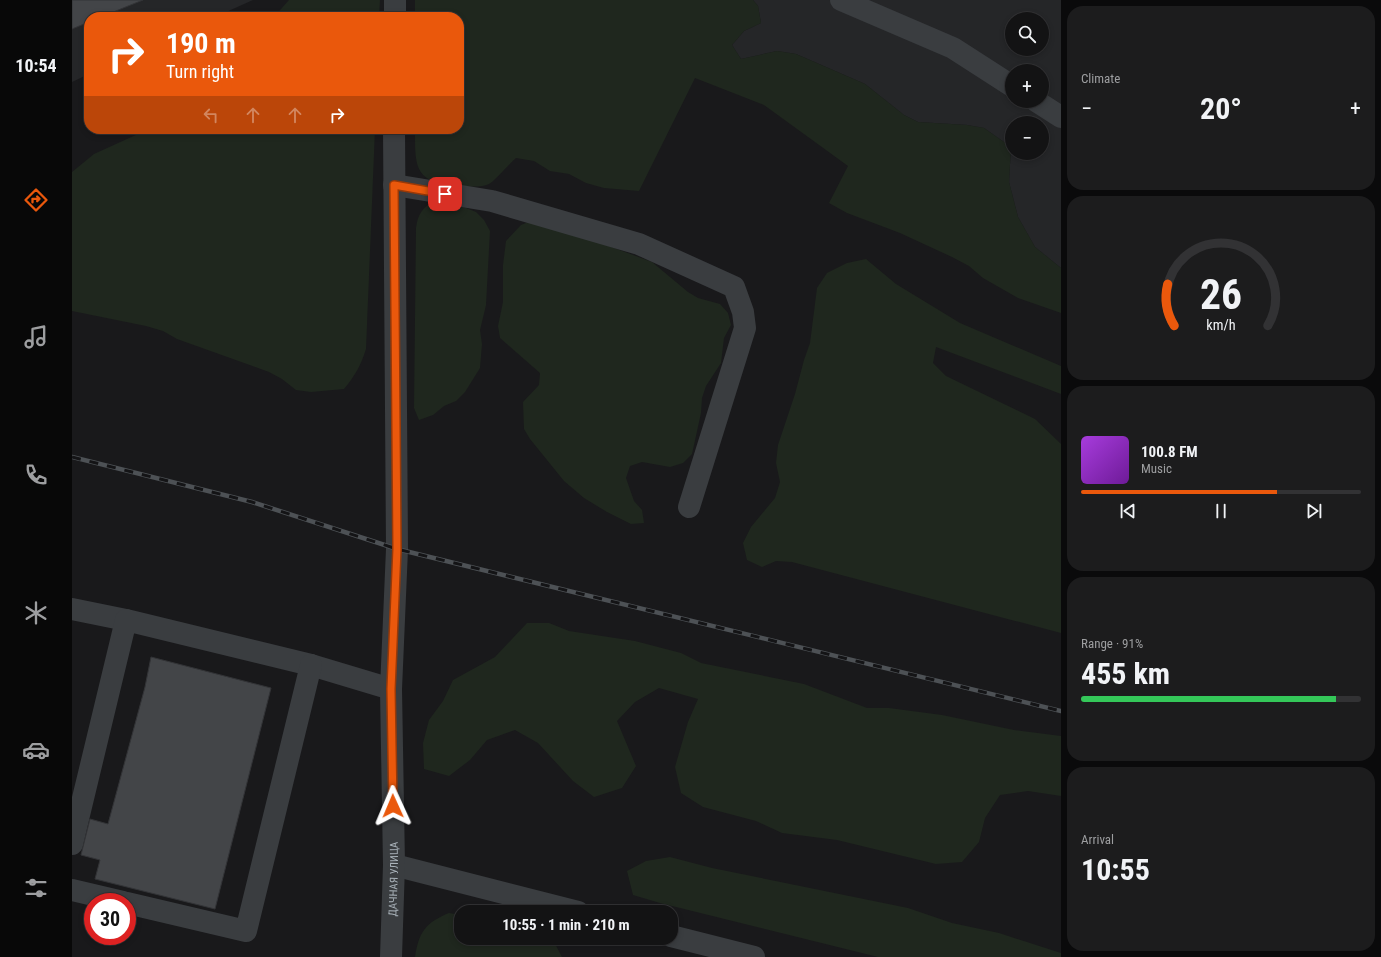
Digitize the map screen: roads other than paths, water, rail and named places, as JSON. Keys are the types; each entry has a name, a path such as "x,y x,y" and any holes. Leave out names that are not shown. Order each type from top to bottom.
{"street":[{"path":"395,0 395,12"},
{"path":"841,0 953,48 1005,81"},
{"path":"1047,108 1061,117"},
{"name":"ДАЧНАЯ УЛИЦА","path":"391,957 394,865 391,689 397,549 394,134"},
{"path":"394,185 492,201 632,242 734,287 743,312 745,328 689,507"},
{"path":"72,609 126,620 311,665 391,689"},
{"path":"72,844 126,620"},
{"path":"136,905 246,931 311,665"},
{"path":"394,865 551,905"},
{"path":"72,890 84,893"},
{"path":"678,938 754,957"}],"railway":[{"path":"72,457 252,502 397,549 1061,711"}]}
